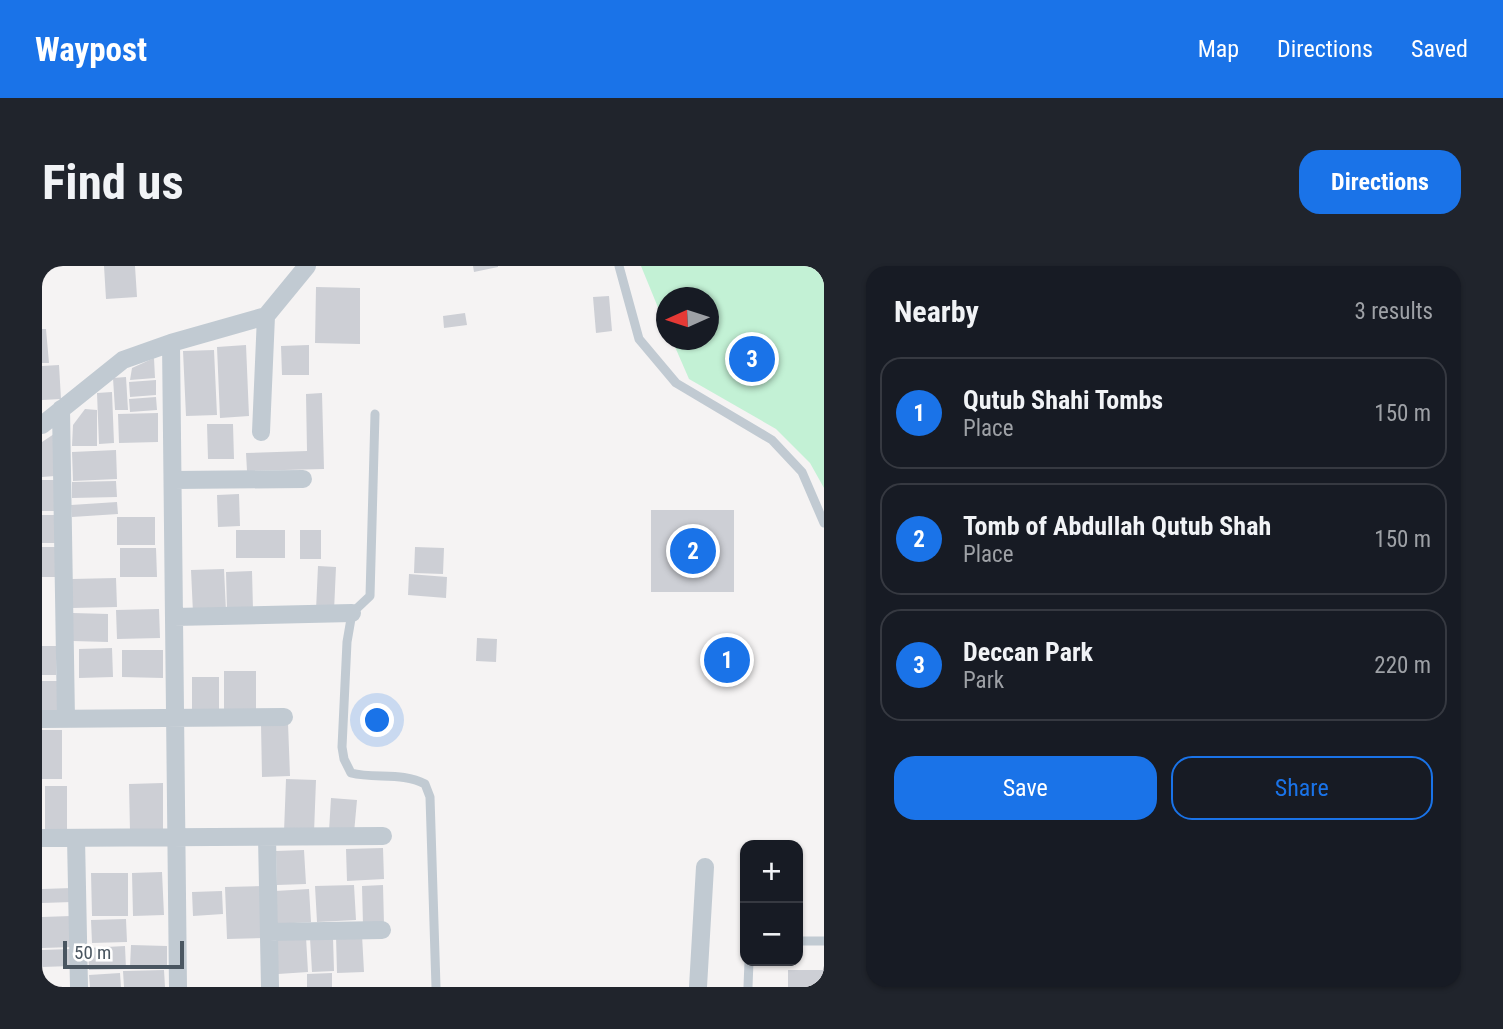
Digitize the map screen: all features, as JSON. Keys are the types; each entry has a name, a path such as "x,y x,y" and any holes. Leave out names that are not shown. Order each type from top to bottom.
{"street":[{"path":"42,425 123,360 171,343 266,316 307,266"},
{"path":"261,432 266,316"},
{"path":"171,343 178,987"},
{"path":"61,409 66,719"},
{"path":"173,480 303,479"},
{"path":"174,617 352,613"},
{"path":"42,719 284,717"},
{"path":"42,838 383,836"},
{"path":"267,837 270,987"},
{"path":"76,838 79,987"},
{"path":"698,987 705,867"},
{"path":"269,932 382,930"}],"lane":[{"path":"618,266 639,339 676,383 772,440 802,472 824,523"},
{"path":"374,414 370,596 352,613 347,642 342,747 344,760 351,773 414,778 425,784 430,797 436,987"},
{"path":"803,941 824,942"},
{"path":"748,987 749,966"}],"green space":[{"path":"641,266 824,266 824,488 810,463 776,429 689,379 676,350 719,350 719,287 656,287 656,303"}],"building":[{"path":"104,266 135,266 137,297 106,299"},
{"path":"473,266 498,266 498,267 474,272"},
{"path":"316,287 360,288 360,344 315,343"},
{"path":"609,296 612,331 596,333 593,297"},
{"path":"465,313 467,325 444,328 443,316"},
{"path":"42,329 46,329 49,363 42,363"},
{"path":"246,345 249,416 220,418 217,347"},
{"path":"309,345 309,375 282,375 281,346"},
{"path":"214,350 217,415 186,416 183,351"},
{"path":"154,358 155,378 130,380 132,368"},
{"path":"59,365 61,399 42,400 42,366"},
{"path":"126,377 128,410 115,410 113,378"},
{"path":"156,380 156,395 130,397 129,382"},
{"path":"112,392 114,443 99,444 97,393"},
{"path":"322,393 324,469 247,471 246,453 307,451 306,394"},
{"path":"156,397 157,410 130,412 129,399"},
{"path":"85,409 97,410 97,446 72,446 73,425"},
{"path":"158,413 158,442 119,443 118,414"},
{"path":"207,424 233,424 234,459 208,459"},
{"path":"54,434 55,476 42,477 42,442"},
{"path":"116,450 117,479 73,481 72,452"},
{"path":"42,480 58,480 58,511 42,511"},
{"path":"116,481 117,497 72,498 72,482"},
{"path":"239,494 240,526 218,527 217,495"},
{"path":"117,502 118,514 72,517 71,505"},
{"path":"651,510 734,510 734,592 651,592"},
{"path":"42,515 55,515 55,543 42,543"},
{"path":"117,517 155,517 155,545 117,545"},
{"path":"236,530 285,530 285,558 236,558"},
{"path":"300,530 321,530 321,559 300,559"},
{"path":"42,547 56,547 56,577 42,577"},
{"path":"415,547 444,548 443,574 414,573"},
{"path":"120,548 156,548 157,577 120,577"},
{"path":"318,566 336,567 334,611 316,610"},
{"path":"224,569 226,611 193,613 191,570"},
{"path":"252,571 253,610 227,611 226,572"},
{"path":"409,574 447,577 446,598 408,595"},
{"path":"116,578 117,607 72,608 72,579"},
{"path":"159,609 160,638 117,639 116,610"},
{"path":"73,613 108,614 108,642 73,641"},
{"path":"477,638 497,639 496,662 476,661"},
{"path":"42,646 56,646 56,675 42,675"},
{"path":"112,648 113,677 79,678 79,649"},
{"path":"122,650 163,650 163,678 122,677"},
{"path":"224,671 256,671 256,714 224,714"},
{"path":"192,677 219,677 219,715 192,715"},
{"path":"42,681 59,681 59,718 42,717"},
{"path":"288,723 290,776 262,777 261,724"},
{"path":"42,730 62,730 62,779 42,779"},
{"path":"286,779 316,780 314,833 284,832"},
{"path":"163,783 163,831 130,832 129,784"},
{"path":"45,786 67,786 67,831 45,831"},
{"path":"331,798 357,800 354,833 329,831"},
{"path":"383,848 384,879 347,881 346,849"},
{"path":"304,850 306,884 277,885 276,851"},
{"path":"162,872 164,915 133,916 132,873"},
{"path":"91,873 128,873 128,916 92,916"},
{"path":"354,885 356,920 317,922 315,886"},
{"path":"383,885 384,924 363,925 362,886"},
{"path":"263,886 265,938 227,939 225,887"},
{"path":"72,888 72,902 42,903 42,889"},
{"path":"309,889 311,922 276,924 275,891"},
{"path":"222,891 223,914 193,916 192,892"},
{"path":"71,916 73,947 42,948 42,917"},
{"path":"126,919 127,942 92,943 91,920"},
{"path":"362,935 364,972 337,973 336,936"},
{"path":"306,937 308,972 278,974 276,938"},
{"path":"333,937 334,971 312,972 310,938"},
{"path":"131,945 167,946 167,967 130,967"},
{"path":"125,946 126,969 89,970 88,948"},
{"path":"70,949 71,966 42,967 42,950"},
{"path":"164,970 165,987 124,987 123,971"},
{"path":"788,970 824,970 824,987 788,987"},
{"path":"120,973 121,987 90,987 89,975"},
{"path":"332,973 332,987 307,987 307,974"}],"place":[{"name":"Deccan Park","path":"752,359"},
{"name":"Tomb of Abdullah Qutub Shah","path":"693,551"},
{"name":"Qutub Shahi Tombs","path":"727,660"}]}
